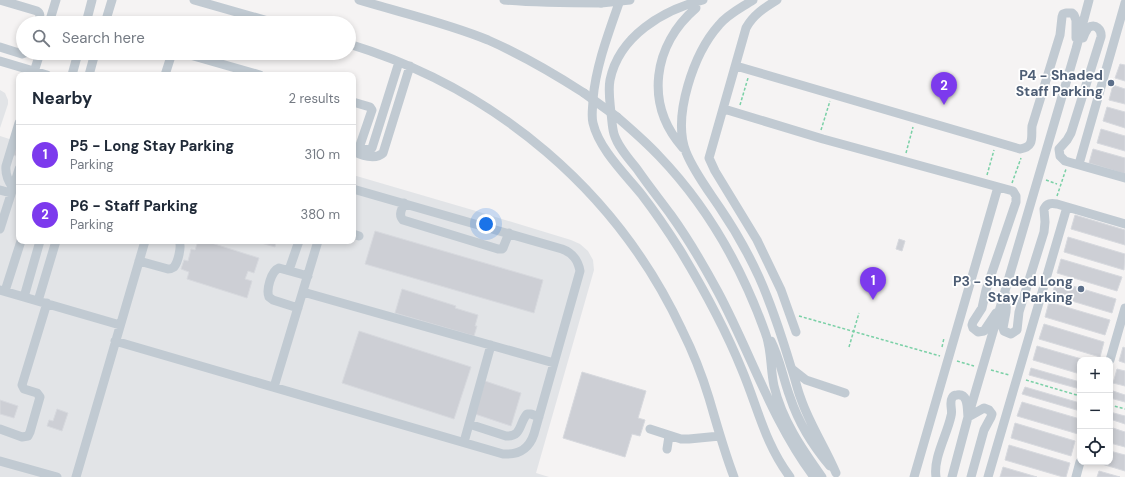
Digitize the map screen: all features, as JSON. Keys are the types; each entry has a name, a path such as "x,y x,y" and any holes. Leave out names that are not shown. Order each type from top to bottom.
{"street":[{"path":"0,0 37,11 40,16"},
{"path":"51,16 56,0"},
{"path":"88,16 92,0"},
{"path":"107,16 112,0"},
{"path":"194,0 250,16"},
{"path":"359,0 466,32 488,40 528,59 584,93 617,117 639,136 680,179 702,209 729,252 743,278 766,333 779,358 790,397 799,417 822,456 837,475"},
{"path":"504,0 555,3 601,3 630,0"},
{"path":"620,0 595,81 592,115 595,129 604,147 656,213 699,281 740,364 769,442 790,477"},
{"path":"703,0 672,10 651,22 641,30 623,50 615,65 609,86 614,134 630,160 671,215 707,272 729,312 781,426 795,450 814,477"},
{"path":"686,151 683,140 682,112 687,88 696,62 707,41 720,24 730,15 753,0"},
{"path":"777,0 756,14 749,23 709,158 715,171 757,240 781,290 796,332"},
{"path":"952,477 1089,0"},
{"path":"1079,164 1125,3"},
{"path":"696,8 679,24 667,44 661,60 658,77 660,100 666,122 672,133 686,151 706,188 738,236 758,276 771,305 797,389 837,475"},
{"path":"736,66 1016,148 1023,148 1032,141 1032,126 1060,35 1062,17 1063,14 1066,13 1072,13 1075,18 1076,49"},
{"path":"1076,49 1088,28 1096,27 1100,30 1102,35 1071,133 1059,149 1060,156 1062,159 1069,162 1125,178"},
{"path":"0,47 16,52"},
{"path":"356,47 410,66 474,99 518,128 545,150 588,191 616,223 648,267 672,309 683,331 701,375 734,477"},
{"path":"34,72 38,60"},
{"path":"73,72 76,60"},
{"path":"90,72 93,60"},
{"path":"166,72 170,60"},
{"path":"208,60 250,72"},
{"path":"0,62 31,72"},
{"path":"356,149 369,150 372,148 399,62"},
{"path":"356,151 358,154 373,157 383,154 410,66"},
{"path":"356,103 370,107 372,110 356,147"},
{"path":"724,109 819,138 1010,190 1015,193 1017,199 985,294 982,308 973,322 973,328 975,331 984,331 1001,305"},
{"path":"12,191 8,180 6,166 16,132"},
{"path":"0,229 16,178"},
{"path":"914,477 998,187"},
{"path":"0,190 12,191"},
{"path":"356,190 568,251 577,259 580,271 532,440 528,446 517,453 503,454 498,443 469,424"},
{"path":"1006,290 1007,305 1003,328 1004,331 1011,334 1017,330 1019,312 1044,232 1044,209 1047,204 1052,203 1125,224"},
{"path":"404,204 400,215 403,220 498,249 503,248 509,234"},
{"path":"988,477 1067,207"},
{"path":"20,244 3,291 120,325"},
{"path":"24,297 39,244"},
{"path":"0,429 24,437 28,436 30,432 40,397 37,393 24,389 22,385 55,244"},
{"path":"76,477 144,244"},
{"path":"139,261 168,270 175,264 180,244"},
{"path":"289,270 297,244"},
{"path":"274,387 317,244"},
{"path":"298,308 273,300 268,295 274,270 279,268 308,276"},
{"path":"303,292 554,363"},
{"path":"1111,357 1125,308"},
{"path":"766,333 774,386 780,402 791,428 822,477"},
{"path":"116,341 464,442 498,443 508,436 516,434 527,414 539,417"},
{"path":"464,442 492,345"},
{"path":"792,369 806,380 845,393"},
{"path":"936,477 936,466 952,414 951,400 955,396 962,395 966,400 968,417"},
{"path":"968,417 984,408 989,410 992,414 992,417 984,430 971,477"},
{"path":"650,429 669,436 685,439 720,436"},
{"path":"667,449 669,436"},
{"path":"0,461 57,477"},
{"path":"1076,477 1079,465"}],"path":[{"path":"738,114 751,70"},
{"path":"819,138 832,94"},
{"path":"904,162 915,118"},
{"path":"985,184 997,142"},
{"path":"1010,190 1023,148"},
{"path":"1055,204 1069,162"},
{"path":"790,313 1077,395"},
{"path":"849,347 859,313"},
{"path":"1113,406 1125,409"}],"shaded area":[{"path":"0,90 5,93 8,104 0,128"},
{"path":"0,136 16,141 16,244 356,244 356,176 571,240 580,244 588,251 593,260 594,270 536,473 549,477 0,477"}],"building":[{"path":"1120,64 1125,65 1125,81 1115,78"},
{"path":"1113,85 1125,89 1125,104 1109,100"},
{"path":"1107,107 1125,112 1125,128 1103,121"},
{"path":"1101,129 1125,136 1125,151 1097,143"},
{"path":"12,141 16,142 16,156 8,153"},
{"path":"1093,149 1125,158 1125,174 1089,163"},
{"path":"1075,215 1125,230 1125,245 1071,229"},
{"path":"375,231 543,280 534,313 365,264"},
{"path":"1068,237 1125,254 1124,270 1064,252"},
{"path":"899,239 905,241 902,251 896,249"},
{"path":"197,244 215,244 259,258 254,273 248,271 245,279 252,281 247,298 187,279 189,272 181,269 184,260 188,261 191,249 195,250"},
{"path":"264,244 276,244 275,247"},
{"path":"1061,259 1122,277 1117,291 1057,273"},
{"path":"1056,281 1116,299 1112,313 1052,295"},
{"path":"402,289 456,306 455,308 478,315 474,336 395,313"},
{"path":"1049,302 1110,320 1105,335 1045,317"},
{"path":"1044,324 1104,342 1100,357 1039,339"},
{"path":"359,331 471,367 454,419 342,383"},
{"path":"1037,346 1077,358 1077,373 1033,360"},
{"path":"1123,347 1125,348 1125,363 1119,361"},
{"path":"1031,368 1077,381 1077,388 1029,375"},
{"path":"1117,369 1125,371 1125,386 1113,383"},
{"path":"582,372 646,391 638,418 645,420 640,436 632,434 625,457 563,438"},
{"path":"485,381 521,393 511,426 475,414"},
{"path":"1025,387 1077,402 1077,410 1022,394"},
{"path":"1113,391 1125,395 1125,402 1113,399"},
{"path":"0,400 18,406 14,418 0,414"},
{"path":"1022,402 1077,418 1077,434 1017,416"},
{"path":"57,409 68,413 62,431 47,426 49,420 53,421"},
{"path":"1113,413 1125,416 1125,424 1113,420"},
{"path":"1015,423 1075,441 1071,456 1011,438"},
{"path":"1113,428 1125,432 1125,447 1113,444"},
{"path":"1009,445 1070,463 1066,477 1005,460"},
{"path":"1113,452 1125,455 1125,471 1105,465 1113,465"},
{"path":"1003,467 1037,477 1000,477"},
{"path":"1099,471 1120,477 1097,477"}],"place":[{"name":"P4 - Shaded Staff Parking","path":"1111,83"},
{"name":"P6 - Staff Parking","path":"944,105"},
{"name":"P3 - Shaded Long Stay Parking","path":"1081,289"},
{"name":"P5 - Long Stay Parking","path":"873,300"}]}
